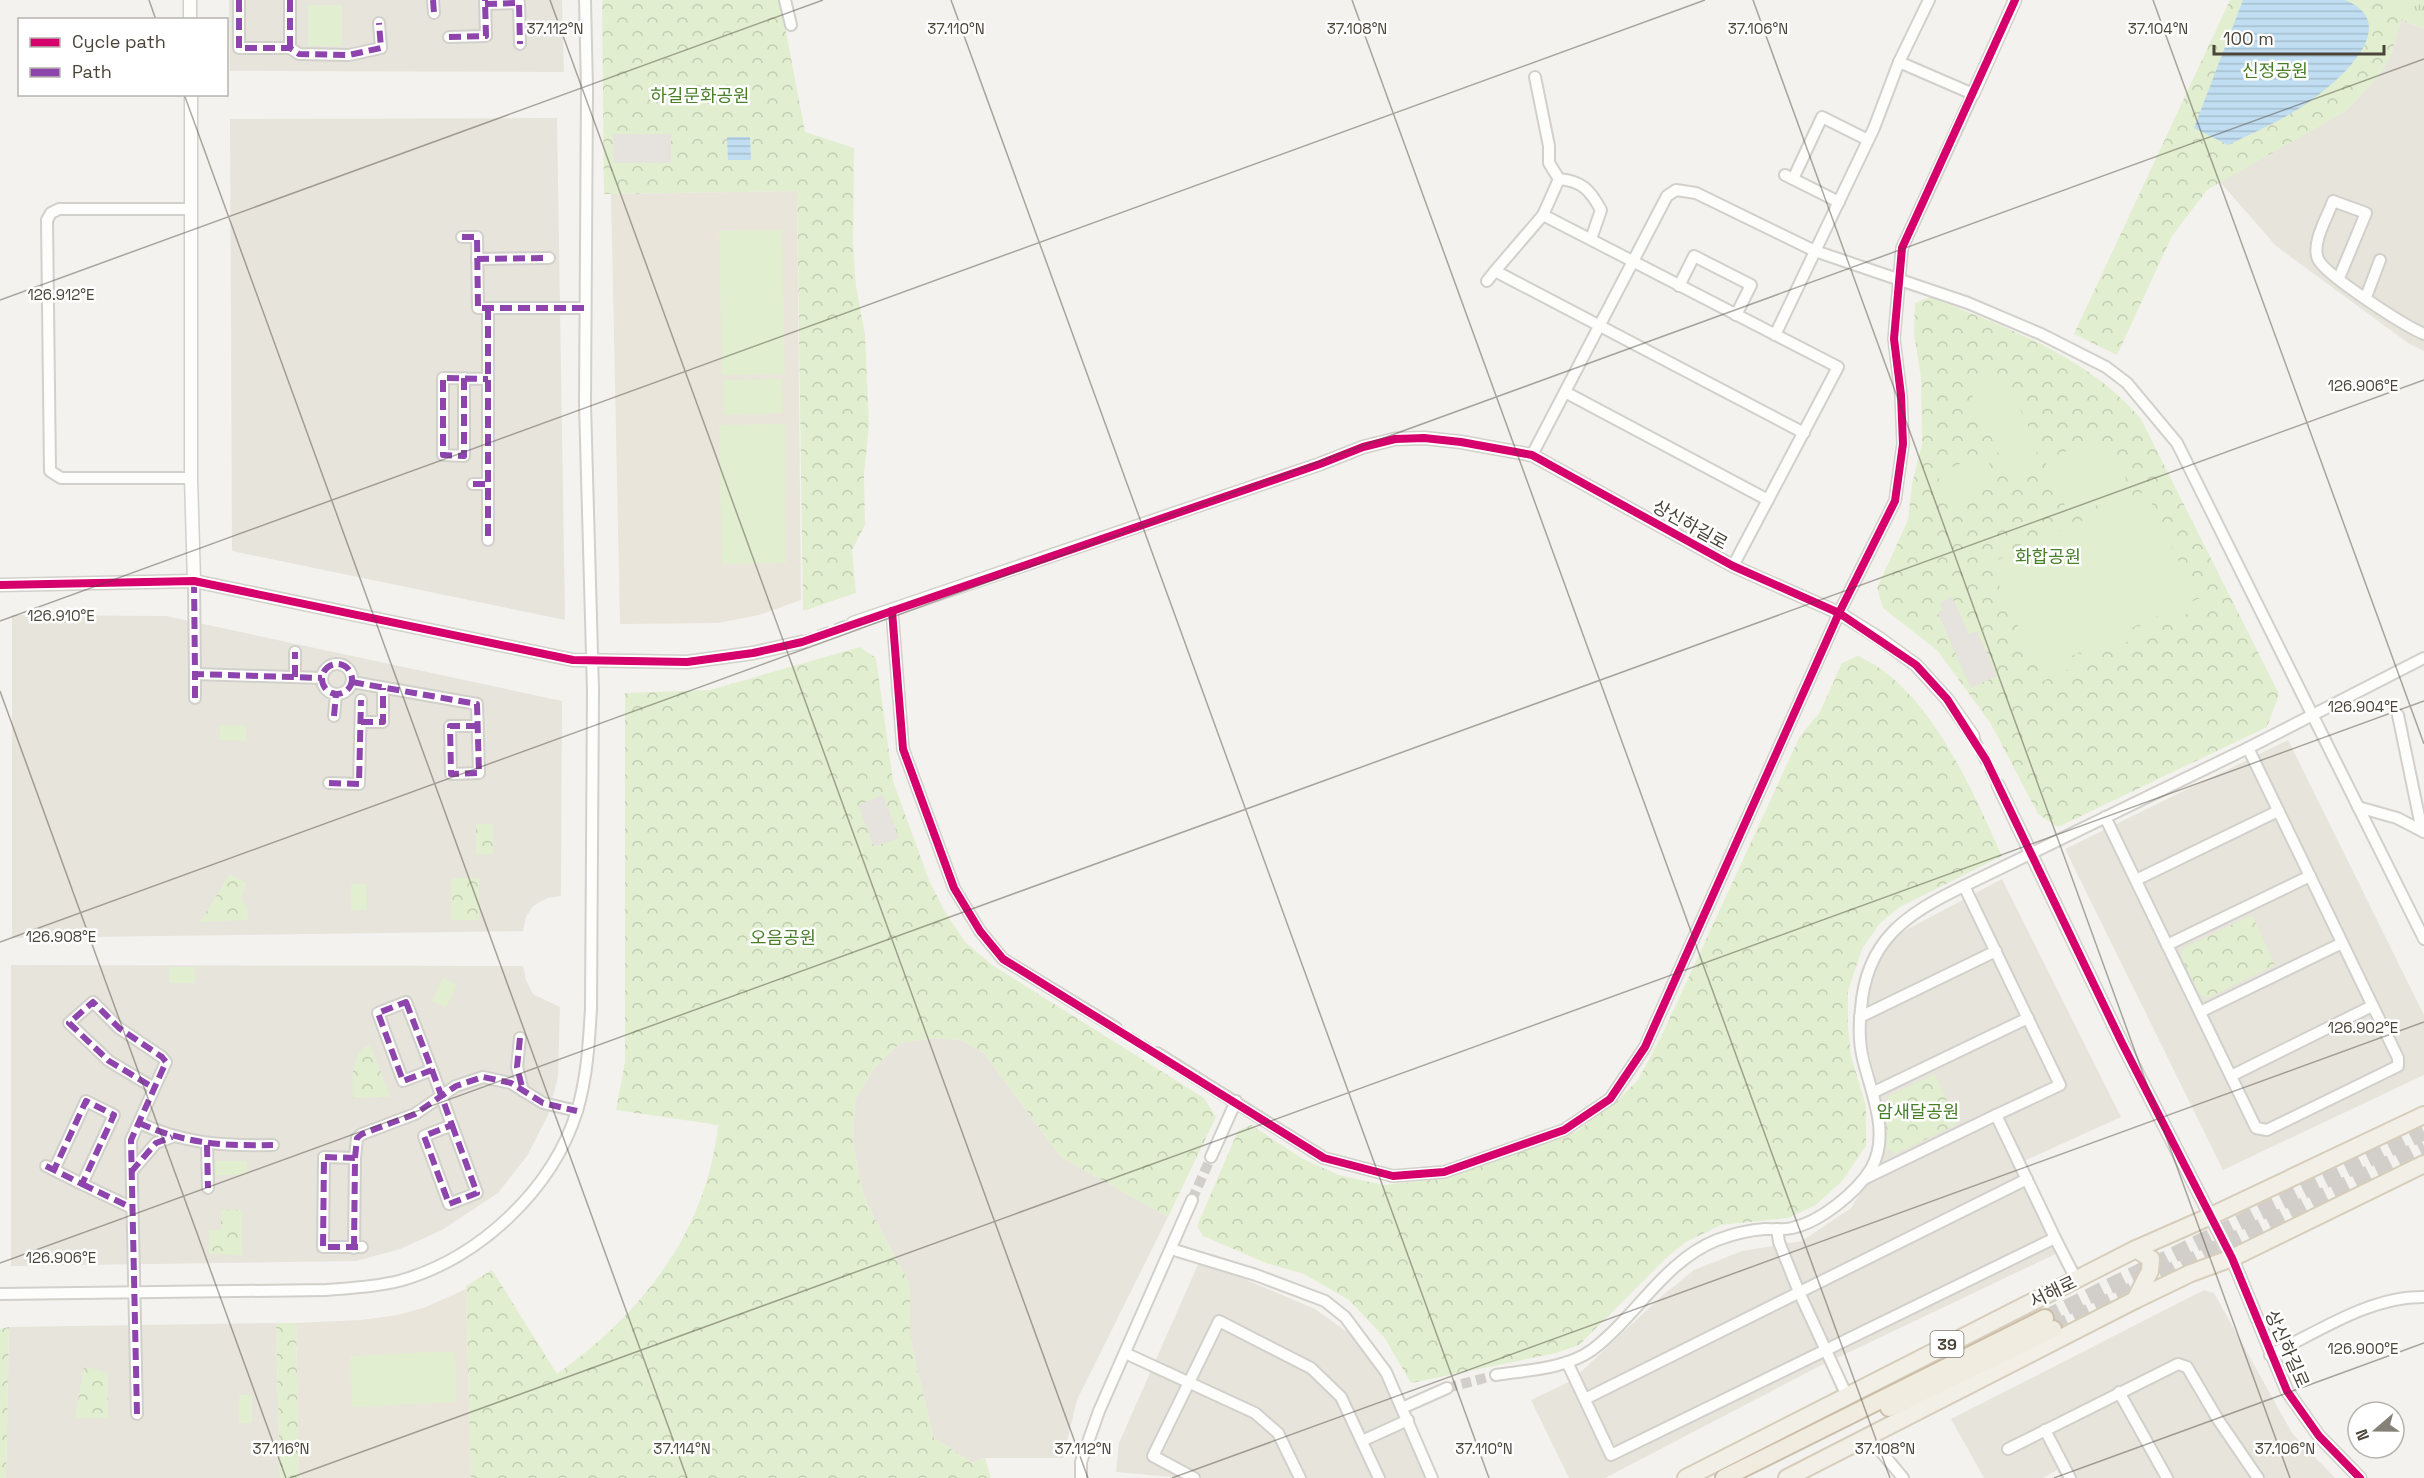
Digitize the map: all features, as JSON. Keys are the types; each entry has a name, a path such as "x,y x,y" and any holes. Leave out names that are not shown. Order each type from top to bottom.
{"highway":[{"name":"서해로","path":"1724,1478 2049,1323 1745,1478"}],"main road":[{"name":"서해로","path":"1686,1478 2078,1281 2136,1249 2424,1115"},
{"path":"1787,1478 2135,1300 2191,1273 2232,1258 2424,1164"},
{"path":"2135,1300 2150,1271 2151,1259 2136,1249"}],"street":[{"path":"190,0 190,18"},
{"path":"239,0 239,48 290,48 300,54 349,55 381,48 379,23"},
{"path":"290,0 290,48"},
{"path":"434,0 434,13"},
{"path":"0,1294 136,1291 235,1292 372,1287 400,1280 439,1265 490,1235 530,1197 567,1136 577,1112 588,1060 591,1008 591,661 585,308 587,89 585,0"},
{"path":"786,0 791,25"},
{"path":"1775,335 1868,140 1899,62 1929,0"},
{"path":"1157,1053 1324,1158 1393,1176 1444,1172 1564,1130 1610,1099 1645,1047 1839,613 1895,501 1903,444 1901,395 1894,339 1897,280 1902,248 2015,0"},
{"path":"449,37 486,36 485,2 522,3 520,44"},
{"path":"1899,62 1973,94"},
{"path":"1535,77 1549,146 1549,163 1559,179"},
{"path":"190,96 191,478 195,698"},
{"path":"1839,202 1789,177 1822,117 1868,140"},
{"path":"1487,281 1543,216 1559,179"},
{"path":"1559,179 1575,180 1590,190 1600,210 1591,239"},
{"path":"1532,455 1667,196 1680,190 1696,193 1815,251 1968,303 2041,334 2106,367 2127,383 2177,443 2423,935"},
{"path":"2339,278 2366,213 2333,201 2316,246 2318,259 2339,278 2424,334"},
{"path":"191,209 59,209 48,216 47,231 50,471 61,478 191,478"},
{"path":"1543,216 1838,367 1733,566"},
{"path":"462,237 477,237 478,308 585,308"},
{"path":"1679,286 1694,256 1751,285 1736,315"},
{"path":"477,259 549,258"},
{"path":"2366,297 2380,260"},
{"path":"1495,271 1804,432"},
{"path":"488,308 488,540"},
{"path":"464,378 464,456 443,455 443,378 464,378 488,378"},
{"path":"1565,392 1768,500"},
{"name":"상신하길로","path":"853,623 1320,464 1362,447 1395,439 1424,438 1461,442 1532,455 1733,566 1839,613 1916,665 1947,699 1973,736"},
{"path":"473,484 488,484"},
{"path":"0,585 194,581 569,660 687,663 753,653 802,642"},
{"path":"892,611 903,749 954,888 980,931 1003,959 1116,1028"},
{"path":"295,652 295,677"},
{"path":"1496,1375 1567,1362 1591,1351 1683,1260 1700,1248 1737,1232 1792,1228 1809,1222 1843,1198 1863,1179 1872,1168 1879,1131 1874,1092 1862,1058 1860,1017 1865,977 1884,940 1914,913 2030,852 2248,748 2424,658"},
{"path":"337,664 349,670 352,682 346,692 336,694 326,690 322,678 328,666 337,664"},
{"path":"195,674 322,678"},
{"path":"352,682 477,704 478,726 479,773 451,774 450,726 478,726"},
{"path":"361,722 382,722 383,688"},
{"path":"334,716 336,694"},
{"path":"329,783 359,784 361,700"},
{"path":"2398,716 2423,832"},
{"path":"2105,817 2254,1125 2264,1131 2395,1068 2399,1061 2248,748"},
{"name":"상신하길로","path":"1998,785 2122,1043 2232,1258 2270,1355 2287,1391 2319,1436 2360,1478"},
{"path":"2358,807 2397,818 2423,832"},
{"path":"2136,880 2278,810"},
{"path":"2167,945 2310,876"},
{"path":"1863,1179 2061,1085 1965,886"},
{"path":"2200,1012 2342,943"},
{"path":"1860,1017 1995,951"},
{"path":"69,1023 93,1002 118,1028 164,1058 165,1067 131,1140 132,1269 136,1291 137,1414"},
{"path":"432,1070 404,1081 375,1012 406,1002 432,1070 477,1193 449,1204 423,1136 452,1125"},
{"path":"2230,1076 2372,1006"},
{"path":"61,1015 109,1061 154,1088"},
{"path":"1874,1092 2028,1018"},
{"path":"520,1038 518,1077 523,1091"},
{"path":"355,1158 324,1157 323,1247 358,1248 355,1158 357,1138 362,1134 415,1114 456,1086 483,1077 511,1083 543,1103 577,1112"},
{"path":"82,1184 114,1115 86,1101 50,1168 82,1184 132,1208"},
{"path":"1211,1157 1236,1101"},
{"path":"1996,1115 2078,1281"},
{"path":"139,1123 172,1137 207,1144 273,1145"},
{"path":"131,1172 156,1143 172,1137"},
{"path":"207,1144 208,1188"},
{"path":"1585,1399 2027,1179"},
{"path":"1081,1478 1081,1462 1099,1411 1192,1200"},
{"path":"1777,1229 1779,1242 1847,1396"},
{"path":"1567,1362 1611,1455 2055,1238"},
{"path":"1171,1249 1256,1275 1324,1301 1345,1317 1386,1371 1432,1478"},
{"path":"2270,1355 2375,1305 2402,1297 2424,1297"},
{"path":"1194,1478 1153,1456 1219,1321 1311,1368 1341,1397 1379,1478"},
{"path":"1125,1353 1255,1413 1278,1433 1300,1478"},
{"path":"2008,1449 2178,1364 2187,1367 2217,1418 2258,1478"},
{"path":"1402,1408 1447,1388"},
{"path":"2119,1392 2168,1478"},
{"path":"1362,1441 1408,1420"},
{"path":"2045,1430 2070,1478"},
{"path":"1869,1437 1903,1478"}],"shaded area":[{"path":"229,0 562,0 564,72 230,71"},
{"path":"2401,20 2424,29 2424,351 2408,343 2276,246 2220,182 2347,110 2380,74 2391,55"},
{"path":"557,118 565,620 232,551 230,119"},
{"path":"613,134 671,134 671,163 614,163"},
{"path":"797,191 801,600 759,615 718,623 620,624 611,194"},
{"path":"1952,597 1969,634 1977,631 1997,676 1971,688 1938,613 1943,611 1940,603"},
{"path":"12,615 166,616 562,701 561,896 547,898 533,906 526,917 523,931 12,938"},
{"path":"2288,740 2424,1015 2424,1075 2223,1170 2065,849"},
{"path":"883,795 899,838 874,847 858,805"},
{"path":"2002,879 2121,1117 2022,1162 2066,1249 1816,1368 1605,1478 1569,1478 1531,1400 1571,1381 1663,1295 1694,1270 1742,1251 1802,1241 1851,1208 1877,1166 1882,1106 1865,1037 1865,991 1875,965 1891,938"},
{"path":"11,965 523,966 526,980 533,994 560,1007 558,1077 548,1115 527,1156 498,1193 442,1230 400,1249 356,1261 11,1266"},
{"path":"935,1038 961,1040 984,1053 1061,1157 1168,1217 1077,1400 1063,1458 985,1458 972,1463 933,1437 910,1337 910,1285 867,1204 860,1182 853,1142 855,1100 874,1068 900,1043"},
{"path":"1200,1260 1315,1309 1356,1338 1387,1386 1427,1478 1183,1478 1116,1472 1119,1443"},
{"path":"466,1289 471,1478 299,1478 296,1323 361,1320 398,1315 426,1307"},
{"path":"2204,1290 2214,1293 2292,1433 2335,1478 2061,1478 2057,1470 2043,1478 1984,1478 1951,1419"},
{"path":"276,1323 280,1478 6,1478 9,1327"}],"green space":[{"name":"하길문화공원","path":"602,0 780,0 805,132 854,148 853,243 856,286 865,335 869,425 864,474 865,525 852,550 856,593 803,611 797,191 604,194"},
{"name":"신정공원","path":"2230,0 2396,0 2401,20 2391,55 2380,74 2347,110 2207,190 2172,236 2117,355 2074,334"},
{"path":"2396,0 2424,0 2424,29 2401,20"},
{"path":"308,5 342,5 342,46 308,46"},
{"path":"782,230 785,374 722,375 719,231"},
{"name":"화합공원","path":"1930,297 2016,332 2071,361 2120,397 2141,419 2279,694 2267,727 2058,827 2038,814 1991,724 1938,651 1883,608 1877,588 1908,520 1912,484 1922,444 1921,378 1914,333 1915,303"},
{"path":"1994,373 2015,399 2033,440 2037,459 2024,472 2012,471 2003,463 1972,395 1977,378"},
{"path":"782,379 783,413 724,415 723,380"},
{"path":"785,424 786,563 722,564 719,425"},
{"path":"2093,439 2103,462 2115,457 2131,490 2070,517 2045,461"},
{"path":"1984,453 1997,479 1949,501 1937,474"},
{"path":"2146,491 2196,598 2039,671 1989,564"},
{"path":"2204,596 2208,604 2026,689 2023,681"},
{"name":"오음공원","path":"860,647 876,658 893,781 929,880 944,910 965,942 992,965 1204,1098 1216,1117 1168,1217 1061,1157 984,1053 961,1040 935,1038 900,1043 874,1068 855,1100 853,1142 860,1182 867,1204 910,1285 910,1337 933,1437 972,1463 985,1458 991,1478 471,1478 466,1286 492,1270 557,1374 616,1325 665,1267 685,1235 700,1200 711,1164 718,1125 616,1110 625,1062 625,693 710,690"},
{"path":"1858,656 1883,671 1906,691 1927,716 1962,772 2002,856 1900,907 1880,923 1862,949 1848,991 1848,1027 1851,1056 1866,1106 1866,1146 1843,1180 1816,1205 1788,1218 1721,1225 1686,1242 1666,1258 1579,1345 1556,1353 1411,1383 1384,1337 1349,1300 1304,1274 1266,1263 1203,1236 1197,1226 1238,1131 1251,1125 1303,1159 1339,1175 1383,1185 1440,1179 1576,1132 1615,1103 1638,1080 1662,1035 1800,736 1820,712 1842,663"},
{"path":"220,725 246,726 246,741 219,740"},
{"path":"476,824 493,824 493,854 476,855"},
{"path":"230,874 246,883 241,899 247,908 248,920 200,922"},
{"path":"451,878 479,878 479,920 451,920"},
{"path":"351,884 366,884 367,910 351,910"},
{"path":"2252,915 2275,965 2209,997 2200,995 2181,956 2184,948"},
{"path":"169,967 195,967 195,983 169,983"},
{"path":"443,978 457,985 446,1008 432,1001"},
{"path":"369,1045 390,1097 353,1098 355,1061 358,1054"},
{"name":"암새달공원","path":"1935,1074 1957,1124 1895,1154 1886,1147 1886,1107 1889,1096"},
{"path":"216,1161 247,1161 247,1175 216,1175"},
{"path":"221,1210 242,1210 242,1255 209,1254 209,1230 221,1230"},
{"path":"276,1323 296,1323 299,1478 280,1478"},
{"path":"9,1327 6,1478 0,1478 0,1329"},
{"path":"455,1351 457,1402 352,1407 350,1356"},
{"path":"84,1366 108,1373 108,1418 75,1418"},
{"path":"239,1395 252,1395 252,1423 239,1423"}],"water":[{"path":"2243,0 2345,0 2361,10 2368,23 2368,37 2351,65 2325,90 2272,124 2228,145 2194,128"},
{"path":"727,137 750,137 751,160 728,160"}],"tunnel":[{"path":"802,642 853,623"},
{"path":"1973,736 1998,785"},
{"path":"1116,1028 1157,1053"},
{"path":"2045,1318 2424,1132"},
{"path":"2053,1329 2424,1146"},
{"path":"1192,1200 1211,1157"},
{"path":"1447,1388 1496,1375"}],"marked path":[{"path":"239,0 239,48 290,48 299,54 349,55 381,48 379,23"},
{"path":"290,0 290,48"},
{"path":"433,0 434,13"},
{"path":"449,37 486,36 485,0"},
{"path":"485,4 519,3 520,44"},
{"path":"462,237 477,237 478,308 585,308"},
{"path":"477,259 549,258"},
{"path":"488,308 488,540"},
{"path":"464,378 464,456 443,455 443,378 488,379"},
{"path":"473,484 488,484"},
{"path":"194,581 195,674 322,678"},
{"path":"295,652 295,677"},
{"path":"337,664 348,668 352,679 348,690 337,694 326,690 322,679 326,668 337,664"},
{"path":"195,674 195,698"},
{"path":"352,682 477,704 479,773 451,774 450,726 478,726"},
{"path":"361,722 383,722 383,688"},
{"path":"334,716 336,694"},
{"path":"329,783 359,784 361,700"},
{"path":"137,1414 131,1140 166,1062 119,1028 93,1002 69,1023 109,1061 154,1088"},
{"path":"406,1002 432,1070 403,1081 378,1013 406,1002"},
{"path":"520,1038 517,1067 523,1091"},
{"path":"432,1070 452,1125"},
{"path":"355,1158 357,1138 362,1134 415,1114 456,1086 483,1077 511,1083 543,1103 577,1111"},
{"path":"46,1166 82,1184 114,1115 86,1101 54,1170"},
{"path":"139,1123 173,1135 204,1142 273,1145"},
{"path":"452,1125 477,1193 449,1204 424,1136 452,1125"},
{"path":"131,1172 156,1143 172,1137"},
{"path":"207,1145 208,1188"},
{"path":"354,1248 355,1158 324,1157 323,1247 362,1247"},
{"path":"82,1184 132,1208"}],"cycle path":[{"path":"892,611 903,749 954,888 980,931 1003,959 1324,1158 1393,1176 1444,1172 1564,1130 1610,1099 1645,1047 1839,613 1895,501 1903,444 1901,395 1894,339 1902,248 2015,0"},
{"path":"0,585 194,581 573,660 687,662 753,653 802,642 1320,464 1363,447 1395,439 1424,438 1461,442 1532,455 1733,566 1839,613 1916,665 1947,699 1986,760 2122,1043 2232,1258 2287,1391 2319,1436 2360,1478"}]}
